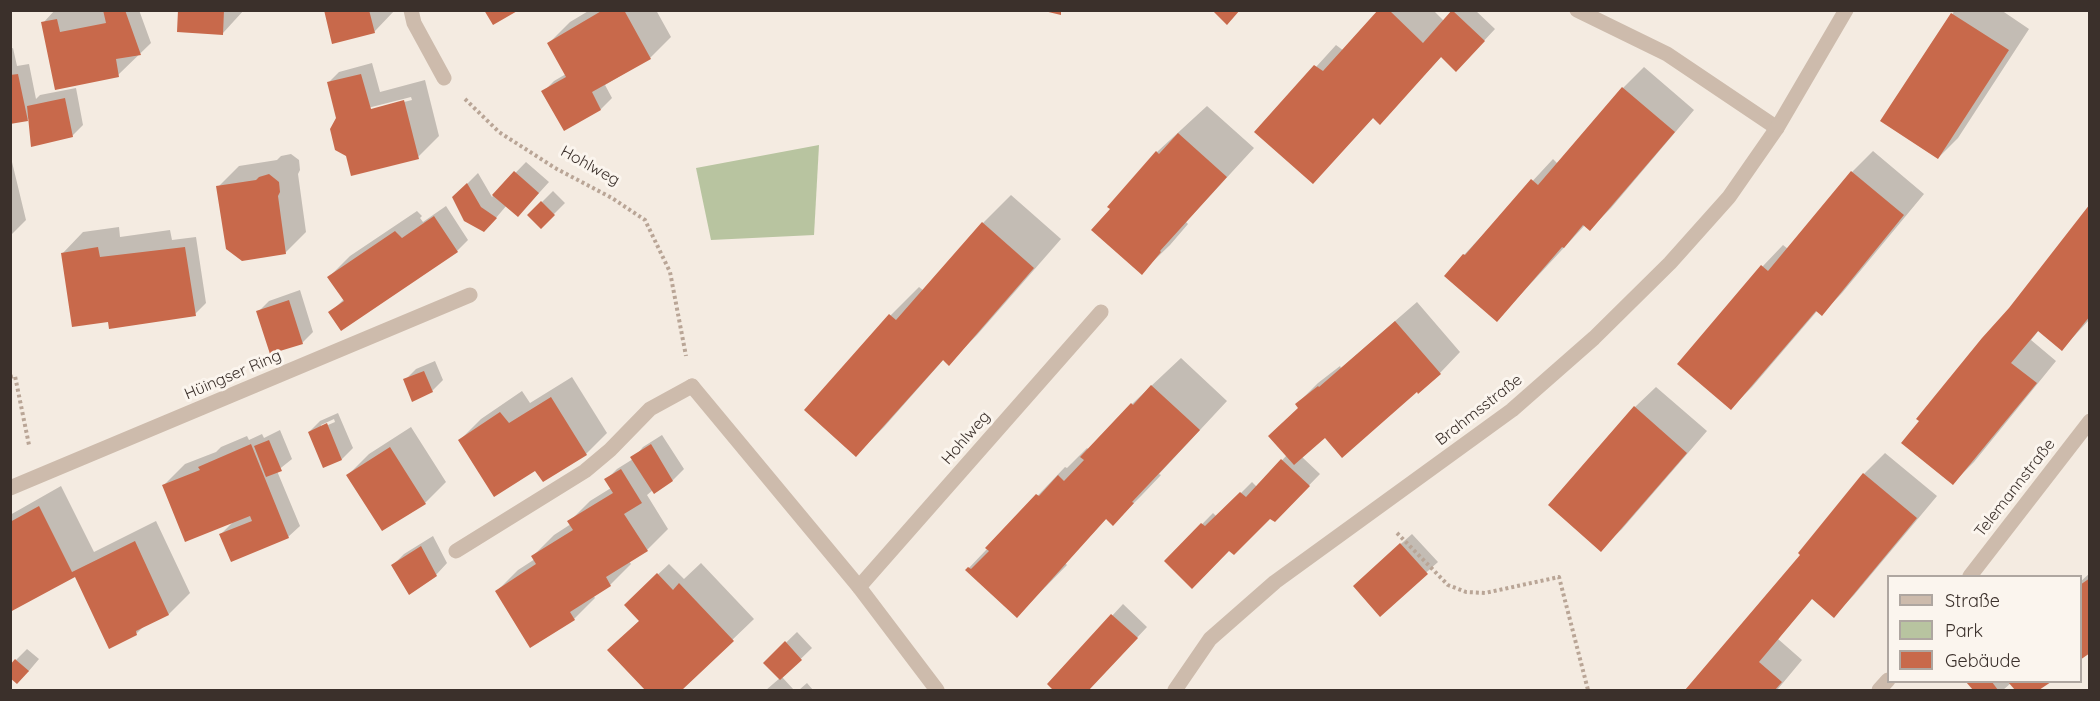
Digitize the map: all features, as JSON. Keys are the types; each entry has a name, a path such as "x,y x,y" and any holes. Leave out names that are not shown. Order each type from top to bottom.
{"street":[{"path":"411,10 414,23 444,78"},
{"path":"1577,10 1667,54 1777,128"},
{"name":"Brahmsstraße","path":"1175,690 1210,639 1275,582 1512,410 1594,338 1670,263 1729,196 1777,128 1846,10"},
{"name":"Hüingser Ring","path":"10,488 470,295"},
{"name":"Hohlweg","path":"859,587 1101,312"},
{"path":"456,551 585,471 610,450 650,409 692,386 859,587 937,690"},
{"name":"Telemannstraße","path":"1971,575 2090,421"}],"path":[{"name":"Hohlweg","path":"444,78 499,132 555,168 612,198 645,220 670,272 692,386"},
{"path":"10,377 15,376 36,478"},
{"path":"1376,510 1448,585 1466,592 1485,593 1559,577 1588,690"}],"green space":[{"path":"819,145 814,235 711,240 696,168"}],"building":[{"path":"103,10 125,10 141,55 116,59 119,77 55,90 41,22 57,19 60,32 106,23"},
{"path":"178,10 224,10 223,35 177,32"},
{"path":"324,10 369,10 375,33 332,44"},
{"path":"484,10 519,10 493,25"},
{"path":"603,10 624,10 651,59 592,92 601,110 564,131 541,91 566,77 547,43"},
{"path":"1040,10 1061,10 1061,15"},
{"path":"1212,10 1240,10 1227,25"},
{"path":"1378,10 1389,10 1423,43 1452,10 1485,41 1456,72 1441,57 1380,125 1373,118 1313,184 1254,132 1314,65 1323,71"},
{"path":"1951,13 2009,50 1938,159 1880,121"},
{"path":"18,74 28,121 10,124 10,75"},
{"path":"361,74 371,109 404,100 419,159 351,176 346,156 335,150 330,129 336,118 327,82"},
{"path":"1622,87 1675,132 1590,231 1583,225 1497,322 1444,276 1531,179 1538,185"},
{"path":"65,98 73,137 31,147 27,106"},
{"path":"1178,133 1227,177 1160,251 1142,275 1091,230 1110,209 1107,207 1156,151 1159,154"},
{"path":"514,171 539,193 518,217 492,195"},
{"path":"1851,171 1904,215 1822,316 1816,311 1731,410 1677,364 1761,265 1768,271"},
{"path":"269,174 279,182 278,196 286,254 242,261 226,249 216,186 256,180"},
{"path":"467,183 481,207 497,218 484,232 464,221 452,197"},
{"path":"541,201 555,215 541,229 527,215"},
{"path":"2090,204 2090,316 2062,351 2038,331 2011,363 2037,383 1953,485 1901,443 1919,421 1916,419 2009,308"},
{"path":"434,216 458,252 341,331 328,312 344,301 327,277 395,231 402,238"},
{"path":"982,222 1034,268 949,366 943,360 856,457 804,410 889,314 896,320"},
{"path":"98,247 100,257 185,247 196,316 109,329 108,322 72,327 61,253"},
{"path":"289,300 303,344 270,354 256,311"},
{"path":"1395,321 1441,374 1418,394 1417,392 1342,458 1325,438 1294,465 1268,436 1298,408 1295,404 1319,387"},
{"path":"424,371 433,392 412,402 403,379"},
{"path":"1151,385 1200,430 1132,502 1134,503 1113,526 1106,519 1017,618 965,570 968,567 971,569 989,551 985,548 1036,494 1039,496 1058,475 1064,481 1084,460 1080,457"},
{"path":"551,397 587,455 543,482 535,471 494,497 458,440 500,412 509,423"},
{"path":"1634,406 1687,453 1601,552 1548,505"},
{"path":"327,423 342,460 323,468 308,432"},
{"path":"269,440 282,471 266,477 254,446"},
{"path":"251,444 289,538 231,562 219,534 252,521 250,516 185,542 162,485 200,470 198,467"},
{"path":"651,444 673,481 654,494 630,457"},
{"path":"390,447 426,504 382,531 346,475"},
{"path":"1281,459 1310,486 1275,522 1270,519 1234,555 1229,551 1192,589 1164,561 1201,523 1205,526 1240,492 1246,497"},
{"path":"621,469 642,503 624,514 648,551 606,577 611,586 570,612 575,620 530,648 495,591 536,564 531,556 573,530 567,521 613,493 604,479"},
{"path":"1863,473 1917,518 1834,618 1812,599 1759,662 1782,682 1775,690 1685,690 1800,555 1798,553"},
{"path":"39,506 72,572 135,541 169,615 136,631 137,635 109,649 75,577 10,612 10,522"},
{"path":"1400,543 1428,574 1380,617 1353,586"},
{"path":"421,546 437,576 409,595 391,565"},
{"path":"657,573 673,590 679,583 734,641 682,690 645,690 607,650 639,621 624,605"},
{"path":"2090,578 2090,653 2082,659 2082,584"},
{"path":"1111,614 1138,638 1089,690 1053,690 1047,684"},
{"path":"785,641 802,660 780,680 763,663"},
{"path":"15,659 29,671 17,684 10,678 10,665"},
{"path":"1967,683 1993,683 1998,690 1973,690"},
{"path":"2009,683 2050,683 2039,690 2015,690"}]}
